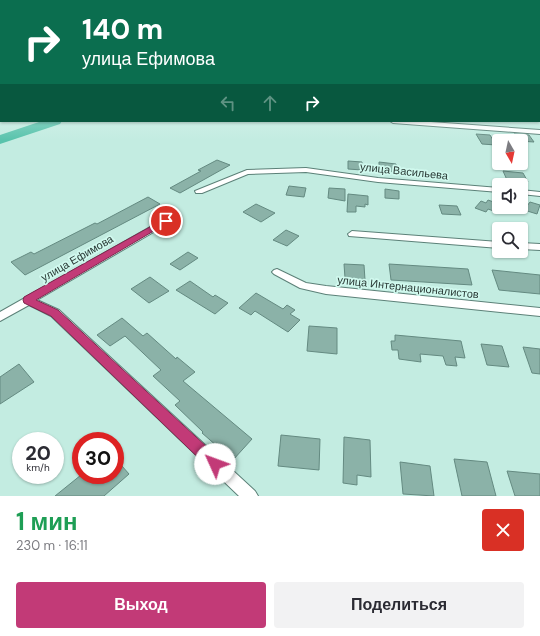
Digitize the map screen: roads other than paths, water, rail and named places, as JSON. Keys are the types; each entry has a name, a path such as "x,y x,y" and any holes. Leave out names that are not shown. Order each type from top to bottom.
{"street":[{"path":"406,122 540,132"},
{"name":"улица Васильева","path":"199,191 247,172 306,170 378,180 492,189"},
{"path":"528,193 540,194"},
{"name":"улица Ефимова","path":"0,317 166,221"},
{"path":"352,234 492,244"},
{"path":"528,246 540,247"},
{"name":"улица Интернационалистов","path":"277,272 304,286 326,290 540,312"},
{"path":"28,300 55,313 250,496"}],"waterway":[{"path":"0,140 52,122"}]}
